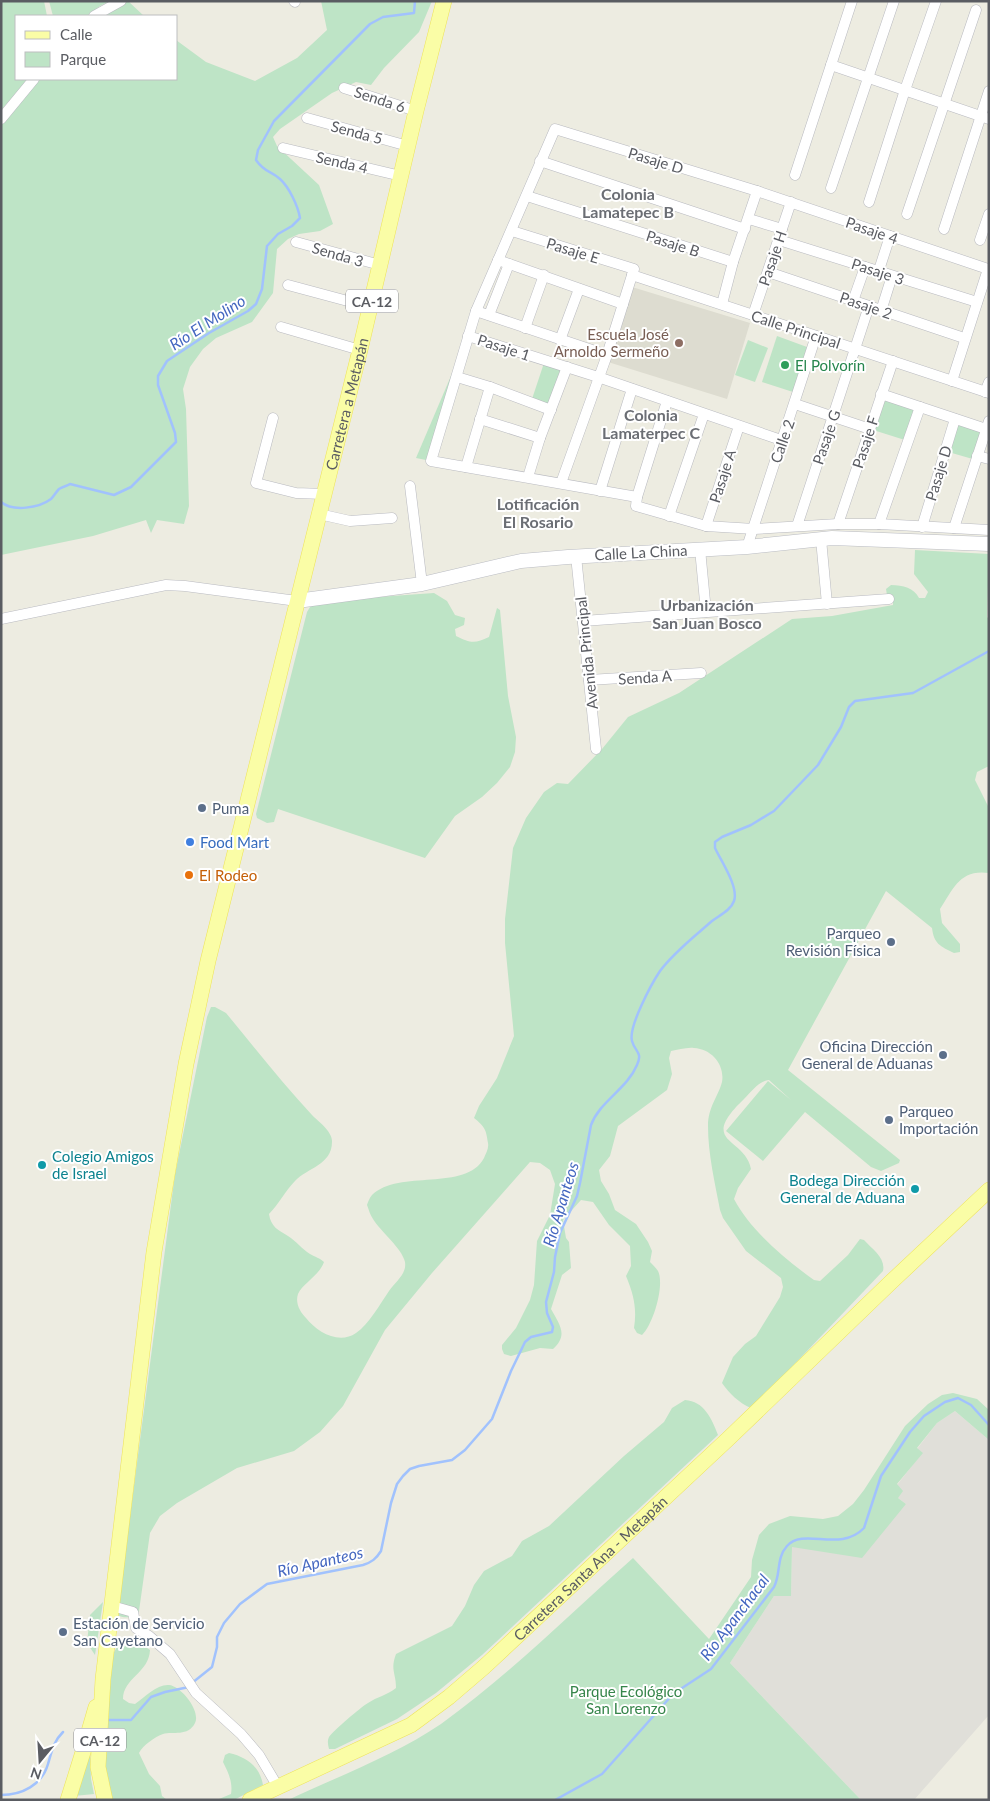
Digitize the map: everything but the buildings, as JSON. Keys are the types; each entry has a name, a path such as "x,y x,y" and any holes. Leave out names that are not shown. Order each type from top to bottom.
{"main road":[{"name":"Carretera a Metapán","path":"297,600 320,514 444,1"},
{"name":"Calle La China","path":"297,600 422,584 521,561 576,556 747,547 832,538 989,544"},
{"name":"CA-12","path":"105,1800 98,1767 103,1679 154,1252 186,1064 210,953 297,600"},
{"name":"Carretera Santa Ana - Metapán","path":"250,1800 411,1725 449,1697 484,1667 721,1446 989,1190"},
{"name":"CA-12","path":"68,1800 103,1679"}],"street":[{"path":"96,15 121,1"},
{"path":"795,175 852,1"},
{"path":"832,188 894,1"},
{"path":"869,202 936,1"},
{"path":"907,214 976,10"},
{"path":"831,65 985,117"},
{"path":"1,119 33,80"},
{"name":"Senda 6","path":"344,88 416,111"},
{"path":"944,228 985,117 989,91"},
{"name":"Senda 5","path":"307,118 408,146"},
{"name":"Pasaje D","path":"540,161 555,129 757,191"},
{"name":"Senda 4","path":"283,148 401,176"},
{"path":"540,161 527,196 476,311 431,461 637,497"},
{"name":"Pasaje 3","path":"540,161 780,234 892,276 982,298"},
{"path":"722,304 733,262 757,191"},
{"name":"Pasaje 4","path":"757,191 988,269"},
{"name":"Pasaje B","path":"527,196 733,262"},
{"name":"Pasaje H","path":"753,315 791,202"},
{"path":"980,240 989,214"},
{"name":"Pasaje E","path":"512,231 633,272"},
{"path":"879,270 890,236"},
{"name":"Senda 3","path":"296,242 380,265"},
{"path":"498,260 623,304"},
{"path":"489,315 509,264"},
{"path":"853,301 865,267"},
{"path":"952,380 964,338 982,298 988,269"},
{"path":"561,483 607,356 633,272"},
{"name":"Calle Principal","path":"633,272 816,336 952,380 988,389"},
{"name":"Pasaje 2","path":"768,272 964,338"},
{"path":"525,328 544,275"},
{"path":"881,311 892,276"},
{"path":"288,285 370,307"},
{"path":"560,340 579,288"},
{"path":"855,348 869,306"},
{"path":"476,311 607,356"},
{"path":"281,327 360,350"},
{"name":"Pasaje 1","path":"468,336 598,377 781,440"},
{"name":"Calle 2","path":"747,547 816,336"},
{"name":"Pasaje G","path":"796,526 834,417 855,348"},
{"name":"Pasaje F","path":"838,524 893,361"},
{"path":"528,478 540,438 567,367"},
{"path":"457,377 551,410"},
{"path":"466,467 490,387"},
{"path":"600,490 632,389"},
{"path":"881,394 955,419 987,425 954,528"},
{"path":"667,401 637,497 636,506 706,526 754,530 838,524 879,524 989,530"},
{"path":"795,404 870,429"},
{"path":"879,524 920,407"},
{"path":"669,516 704,414"},
{"path":"273,418 256,483 296,493 324,494"},
{"path":"480,419 540,438"},
{"name":"Pasaje D","path":"922,527 955,419"},
{"name":"Pasaje A","path":"706,526 739,426"},
{"path":"977,456 989,459"},
{"path":"410,486 422,584"},
{"path":"320,514 350,520 392,518"},
{"path":"821,539 827,604"},
{"path":"700,549 706,612"},
{"name":"Avenida Principal","path":"576,556 596,750"},
{"path":"1,619 166,585 297,600"},
{"path":"582,621 888,599"},
{"name":"Senda A","path":"589,680 701,673"},
{"path":"112,1606 133,1612 136,1628 150,1636 170,1654 196,1693 241,1734 259,1755 278,1787"}],"shaded area":[{"name":"Escuela José Arnoldo Sermeño","path":"632,287 750,323 727,399 608,362"},
{"path":"955,1411 989,1440 989,1715 914,1800 861,1800 730,1663 774,1596 791,1596 792,1547 906,1504 898,1498 897,1485 922,1453 917,1449 937,1423"}],"green space":[{"path":"1,1 44,1 47,15 15,15 15,80 28,80 1,110"},
{"path":"49,1 110,1 88,15 53,15"},
{"path":"128,1 143,15 102,15"},
{"path":"321,1 432,1 419,32 384,68 371,85 356,82 332,93 280,129 273,137 277,146 319,185 333,224 320,231 299,234 288,239 277,249 273,293 252,322 216,338 203,349 190,367 183,389 186,409 189,506 184,524 157,520 151,533 146,520 93,536 1,555 1,124 36,80 178,80 178,41 206,62 255,81 297,58 327,30"},
{"path":"468,336 431,461 416,458"},
{"name":"El Polvorín","path":"777,336 807,347 793,392 762,382"},
{"path":"748,340 768,348 755,382 735,375"},
{"path":"545,360 567,367 551,410 531,402"},
{"path":"881,394 920,407 908,441 870,429"},
{"path":"955,419 986,429 976,460 945,451"},
{"path":"915,550 989,554 987,617 989,619 989,766 977,772 975,780 989,808 989,873 971,874 964,877 954,887 940,909 942,923 960,944 960,952 954,953 939,944 934,938 932,928 886,891 788,1070 900,1160 899,1163 881,1171 871,1167 805,1112 763,1161 726,1131 768,1081 791,1100 769,1080 755,1087 724,1124 724,1132 728,1139 741,1151 751,1169 738,1188 734,1199 749,1222 769,1244 814,1280 820,1281 848,1255 860,1239 864,1240 880,1258 883,1271 755,1406 751,1408 747,1406 731,1394 722,1383 733,1357 745,1344 756,1336 780,1297 783,1287 781,1278 746,1251 723,1218 720,1210 708,1137 708,1119 722,1082 719,1064 712,1055 700,1049 688,1048 671,1051 669,1058 672,1074 667,1090 618,1126 610,1156 599,1170 601,1181 609,1194 615,1210 636,1224 648,1242 652,1251 650,1262 658,1271 660,1277 659,1295 654,1314 642,1335 637,1333 634,1328 634,1302 626,1276 631,1266 630,1246 609,1225 593,1202 581,1200 563,1220 566,1238 569,1242 571,1268 562,1275 551,1309 561,1329 561,1339 553,1349 540,1348 511,1356 504,1354 502,1345 516,1328 530,1300 534,1285 537,1241 550,1215 555,1184 550,1170 540,1163 530,1162 432,1273 385,1330 343,1406 320,1432 294,1451 237,1468 177,1503 160,1516 150,1533 139,1611 129,1617 117,1615 175,1174 207,1017 211,1007 226,1013 290,1090 325,1127 332,1138 331,1150 328,1156 295,1181 269,1214 271,1222 276,1228 307,1252 324,1262 319,1271 303,1286 298,1294 298,1304 302,1313 316,1328 329,1335 343,1338 356,1333 370,1319 402,1274 405,1266 400,1251 371,1216 367,1205 371,1196 384,1187 398,1183 448,1178 463,1174 475,1168 484,1158 487,1151 486,1131 474,1118 479,1106 497,1078 514,1036 505,943 505,919 513,848 526,818 544,792 557,783 568,784 602,749 628,717 679,693 792,619 832,616 893,605 893,601 887,595 886,589 891,585 908,588 919,598 925,598 928,592 914,574"},
{"path":"434,593 447,601 455,615 465,618 464,625 455,629 456,636 469,641 476,642 489,637 497,608 500,610 508,696 516,737 515,752 510,767 482,797 455,816 425,858 278,809 274,822 267,823 257,818 256,814 307,612 310,607 315,604 364,598"},
{"name":"Parque Ecológico San Lorenzo","path":"953,1393 977,1399 989,1410 989,1440 955,1411 937,1423 917,1448 923,1453 897,1484 903,1491 898,1498 906,1504 862,1558 792,1547 791,1596 774,1596 730,1663 861,1800 288,1800 366,1765 441,1724 515,1665 633,1558 709,1639 751,1577 752,1560 759,1535 769,1524 790,1516 823,1519 838,1516 853,1504 864,1490 905,1426 928,1404 942,1395"},
{"path":"685,1400 692,1401 702,1407 710,1417 718,1435 482,1655 436,1693 397,1719 335,1749 329,1749 329,1737 341,1725 368,1703 396,1688 393,1668 396,1654 452,1626 465,1606 474,1585 484,1571 512,1556 522,1541 549,1526 624,1456 664,1422 672,1408"},
{"path":"103,1602 95,1655 87,1643 90,1615"},
{"path":"123,1644 144,1646 150,1650 149,1658 127,1686 123,1699 135,1704 156,1689 169,1685 174,1686 184,1694 195,1712 195,1723 188,1730 180,1733 160,1735 146,1744 139,1753 149,1774 160,1786 162,1796 167,1800 111,1800 104,1774 107,1698 113,1654 117,1647"},
{"path":"90,1753 91,1779 94,1794 74,1796"},
{"path":"229,1753 241,1757 252,1764 259,1773 263,1785 234,1800 210,1800 219,1799 231,1794 231,1781 223,1762 225,1755"}],"waterway":[{"name":"Río El Molino","path":"1,502 12,507 33,507 51,499 59,489 70,484 114,495 131,487 176,442 175,433 158,385 158,376 167,361 209,333 248,311 256,304 262,289 267,246 278,234 292,226 300,218 295,202 287,187 256,160 258,150 274,121 370,24 383,17 414,13 415,1"},
{"name":"Río Apanteos","path":"192,1683 212,1667 217,1647 217,1637 224,1623 240,1604 267,1584 363,1565 375,1558 381,1551 391,1503 397,1484 403,1476 410,1469 419,1466 452,1460 465,1450 492,1419 525,1342 531,1337 552,1332 553,1327 547,1313 546,1302 554,1272 560,1233 577,1196 591,1125 601,1109 627,1081 639,1061 639,1055 632,1041 637,1016 660,971 692,938 728,910 734,901 735,895 732,882 715,848 715,842 722,837 751,825 774,811 818,765 841,727 849,707 855,701 913,693 989,651"},
{"name":"Río Apanchacal","path":"555,1800 602,1774 673,1694 711,1669 774,1587 781,1556 787,1546 794,1541 803,1539 844,1539 864,1528 881,1476 910,1432 924,1416 945,1402 958,1398 971,1405 989,1425"},
{"name":"Río Apanteos","path":"109,1720 131,1720 151,1697 189,1687"},
{"name":"Río Apanteos","path":"1,1795 24,1791 41,1778 55,1743 63,1732"}],"place":[{"name":"Escuela José Arnoldo Sermeño","path":"679,343"},
{"name":"El Polvorín","path":"785,365"},
{"name":"Puma","path":"202,808"},
{"name":"Food Mart","path":"190,842"},
{"name":"El Rodeo","path":"189,875"},
{"name":"Parqueo Revisión Física","path":"891,942"},
{"name":"Oficina Dirección General de Aduanas","path":"943,1055"},
{"name":"Parqueo Importación","path":"889,1120"},
{"name":"Colegio Amigos de Israel","path":"42,1165"},
{"name":"Bodega Dirección General de Aduana","path":"915,1189"},
{"name":"Estación de Servicio San Cayetano","path":"63,1632"}],"district":[{"name":"Colonia Lamatepec B","path":"628,202"},
{"name":"Colonia Lamaterpec C","path":"651,423"},
{"name":"Lotificación El Rosario","path":"538,512"},
{"name":"Urbanización San Juan Bosco","path":"707,613"}]}
